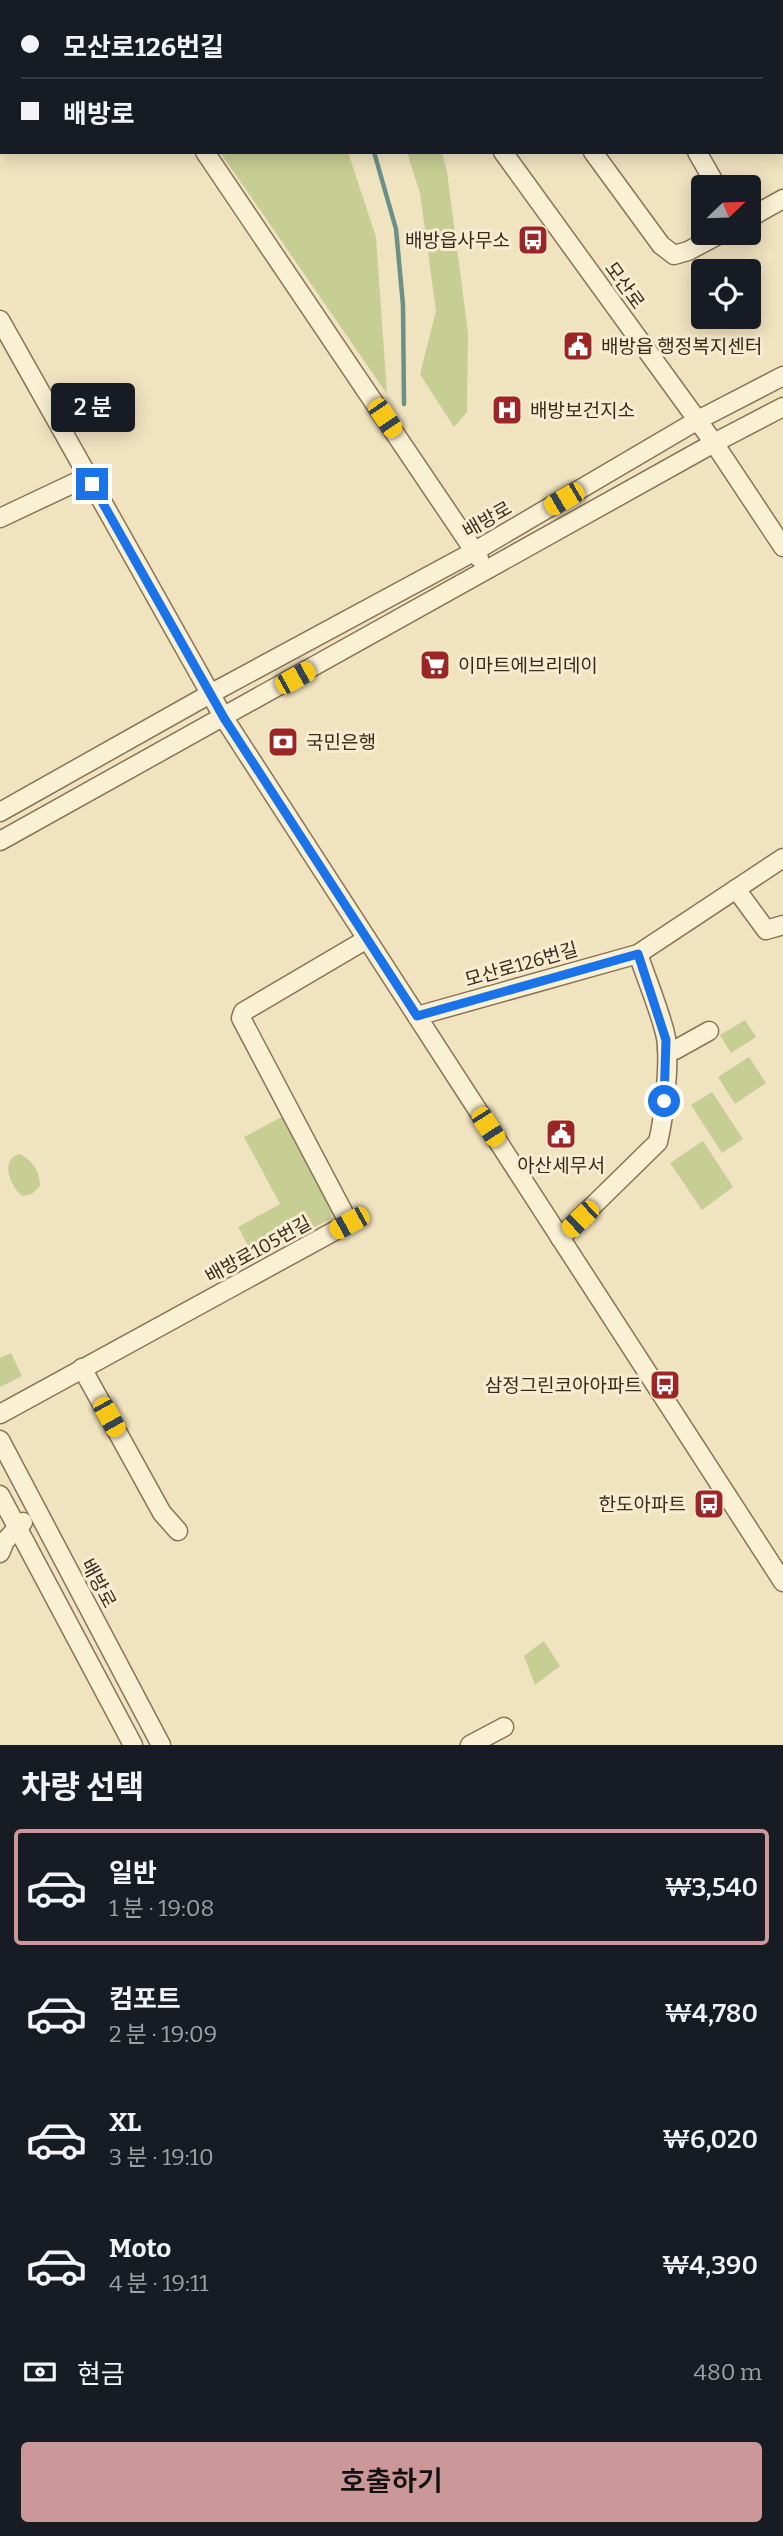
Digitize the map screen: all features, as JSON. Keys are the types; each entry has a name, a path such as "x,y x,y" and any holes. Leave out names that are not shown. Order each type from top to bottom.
{"street":[{"path":"206,154 475,551 485,571"},
{"name":"모산로","path":"504,154 714,443 783,547"},
{"path":"594,154 660,245 674,255 699,245"},
{"path":"698,154 710,175"},
{"path":"761,211 783,199"},
{"path":"0,320 224,718 783,1582"},
{"name":"배방로","path":"0,812 210,694 475,551 698,421 783,376"},
{"path":"0,841 783,407"},
{"path":"0,518 87,477"},
{"name":"모산로126번길","path":"417,1016 638,954 783,858"},
{"path":"736,889 766,930 783,925"},
{"name":"배방로105번길","path":"0,1413 349,1223 241,1018 243,1012 367,939"},
{"path":"560,1238 658,1142 662,1128 667,1048 665,1033 638,954"},
{"path":"667,1048 675,1050 709,1031"},
{"path":"82,1368 162,1513 178,1531"},
{"name":"배방로","path":"0,1440 161,1745"},
{"path":"0,1495 134,1745"},
{"path":"0,1553 5,1541 17,1526 38,1512"},
{"path":"470,1745 504,1727"}],"green space":[{"path":"221,154 349,154 376,237 387,394"},
{"path":"408,154 442,154 468,333 467,412 454,427 420,374 436,311 420,193"},
{"path":"745,1020 756,1037 731,1053 720,1035"},
{"path":"749,1057 766,1083 735,1104 718,1077"},
{"path":"712,1092 743,1139 722,1153 691,1105"},
{"path":"285,1115 334,1206 330,1219 255,1259 238,1227 280,1204 244,1137"},
{"path":"703,1141 733,1187 702,1210 670,1163"},
{"path":"20,1154 35,1167 40,1186 32,1194 22,1196 10,1179 8,1166 14,1157"},
{"path":"11,1353 22,1376 0,1387 0,1358"},
{"path":"544,1641 560,1666 535,1685 524,1656"}],"waterway":[{"path":"375,154 396,229 403,305 404,404"}],"place":[{"name":"배방읍사무소","path":"533,240"},
{"name":"배방읍 행정복지센터","path":"578,346"},
{"name":"배방보건지소","path":"507,410"},
{"name":"이마트에브리데이","path":"435,665"},
{"name":"국민은행","path":"283,742"},
{"name":"아산세무서","path":"561,1134"},
{"name":"삼정그린코아아파트","path":"665,1385"},
{"name":"한도아파트","path":"709,1504"}],"route":[{"path":"92,484 224,718 417,1016 638,954 665,1033 667,1048 664,1101"}]}
